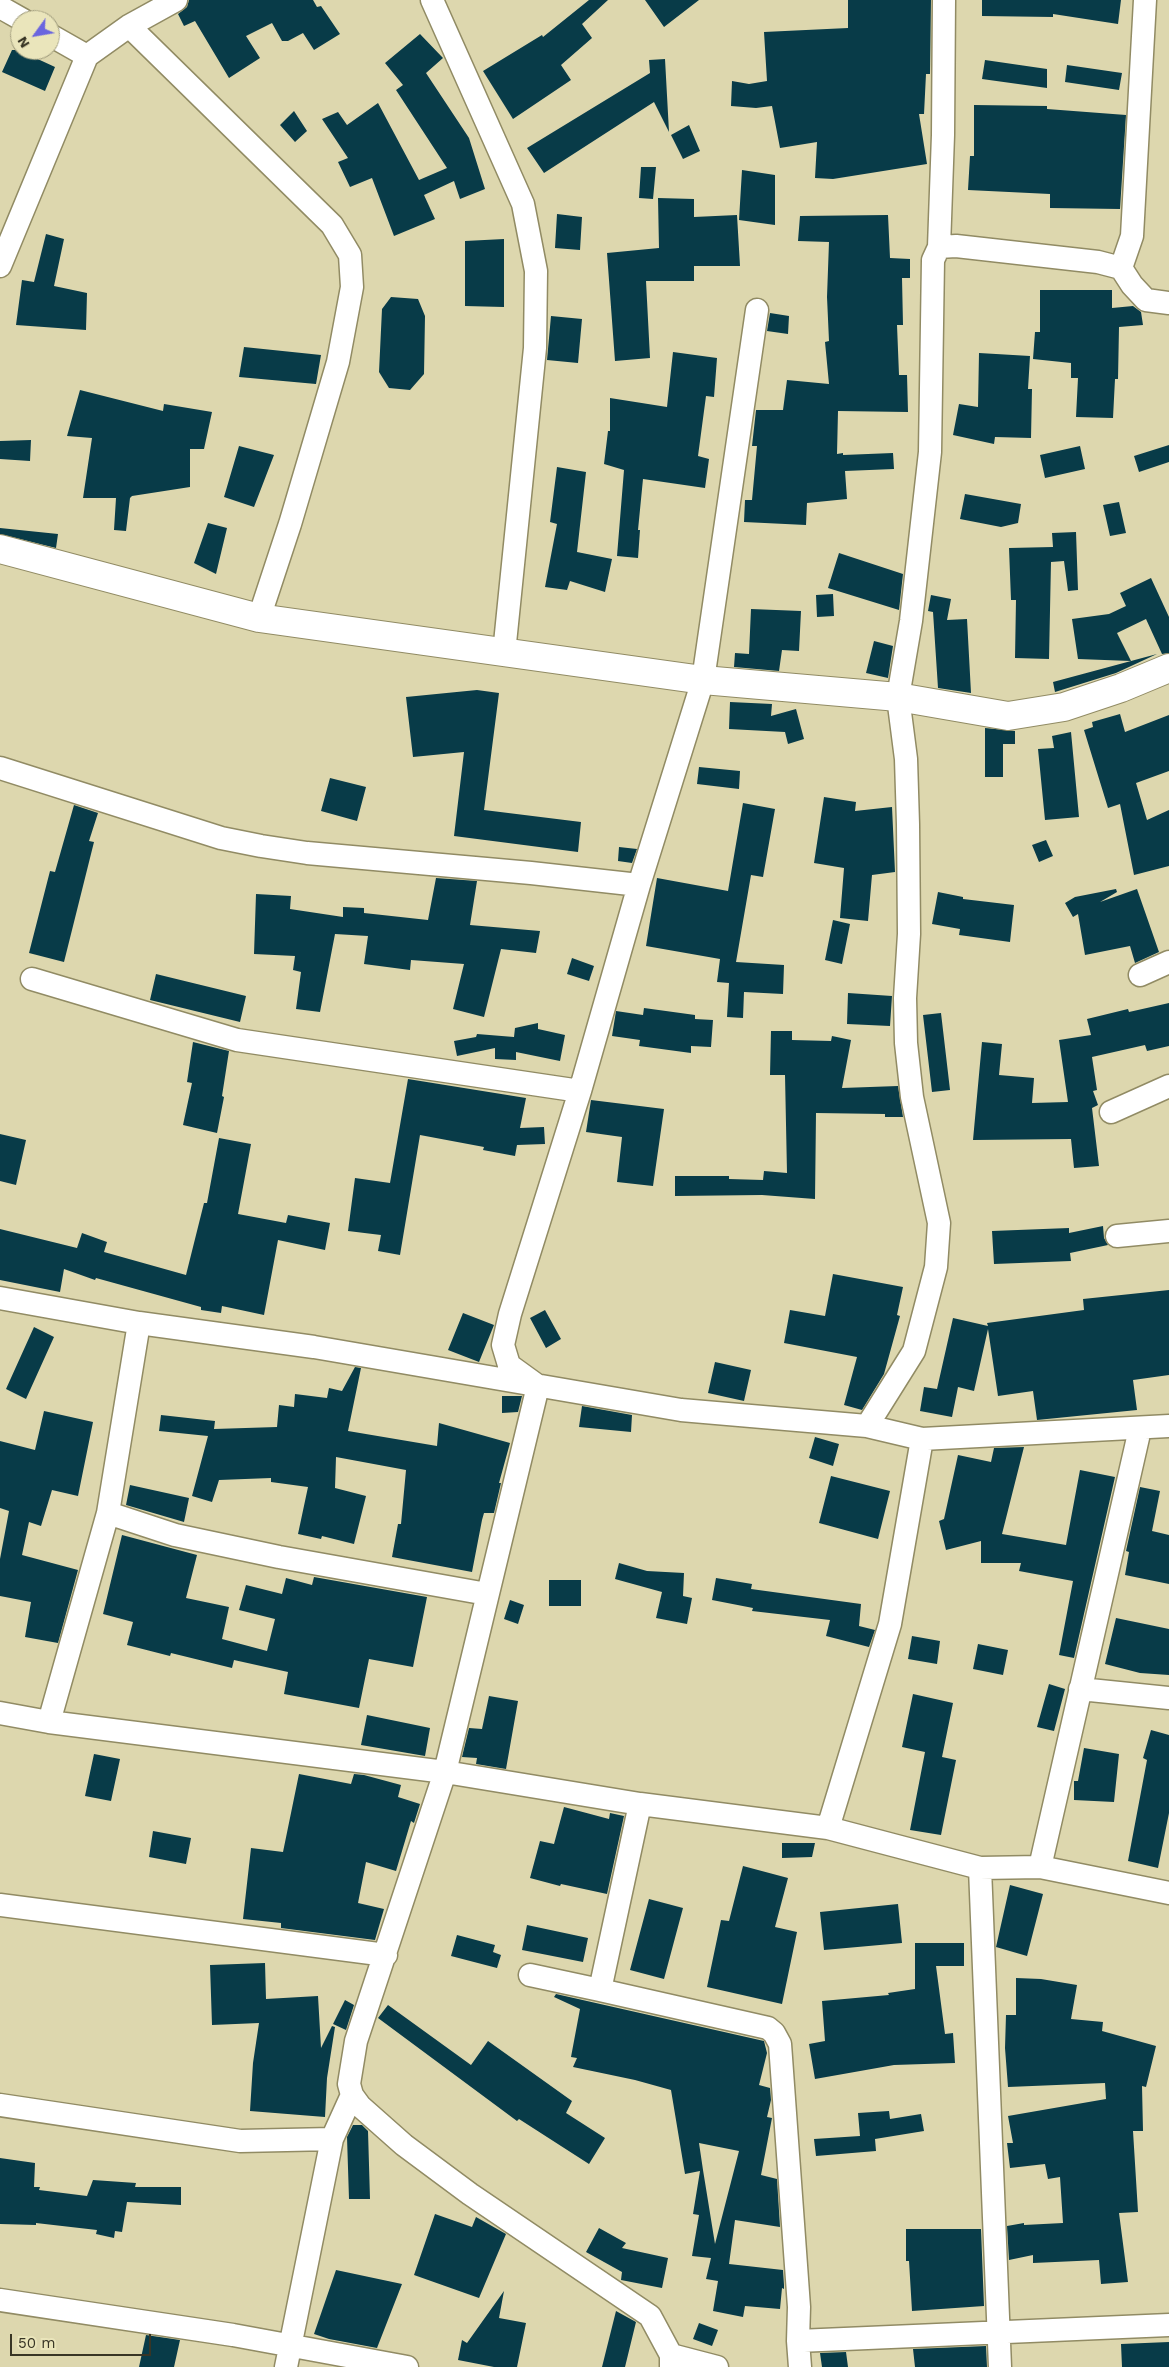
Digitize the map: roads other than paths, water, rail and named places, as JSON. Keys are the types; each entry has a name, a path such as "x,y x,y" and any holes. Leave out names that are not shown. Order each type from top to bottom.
{"street":[{"path":"0,266 87,56 129,26 176,0"},
{"path":"432,0 523,204 536,271 535,348 504,653"},
{"path":"867,1426 914,1351 936,1266 939,1223 912,1097 906,1043 905,998 909,934 908,824 906,759 898,697 911,621 930,452 933,260 939,247 944,0"},
{"path":"1121,268 1132,236 1145,0"},
{"path":"129,26 332,225 350,255 352,287 338,362 259,618"},
{"path":"60,41 87,56"},
{"path":"939,247 956,246 1098,262 1121,268 1132,286 1146,300 1169,303"},
{"path":"538,1386 510,1365 503,1345 510,1314 580,1091 639,885 703,680 757,310"},
{"path":"0,549 259,618 703,680 898,697 1008,716 1064,707 1169,668"},
{"path":"0,768 221,838 261,846 307,853 531,873 639,885"},
{"path":"1140,974 1169,962"},
{"path":"32,979 237,1040 580,1091"},
{"path":"1111,1112 1169,1086"},
{"path":"1117,1236 1169,1231"},
{"path":"0,1298 139,1323 314,1347 682,1410 867,1426 922,1439 1169,1426"},
{"path":"50,1722 108,1513 139,1323"},
{"path":"538,1386 445,1772 356,2041 349,2084 352,2095 360,2106 404,2145 470,2194 650,2316 671,2361 717,2367"},
{"path":"1040,1867 1140,1429"},
{"path":"828,1828 890,1624 922,1439"},
{"path":"108,1513 175,1535 270,1555 487,1594"},
{"path":"1080,1689 1169,1698"},
{"path":"0,1713 50,1722 445,1772 640,1804 828,1828 980,1868 1040,1867 1169,1893"},
{"path":"600,1990 640,1804"},
{"path":"980,1868 1000,2367"},
{"path":"0,1905 386,1955"},
{"path":"530,1975 768,2028 774,2033 780,2044 781,2053 799,2307 798,2341 800,2367"},
{"path":"286,2367 332,2140 352,2095"},
{"path":"0,2105 240,2142 332,2140"},
{"path":"0,2300 291,2345 408,2367"},
{"path":"798,2341 998,2334 1169,2325"}]}
